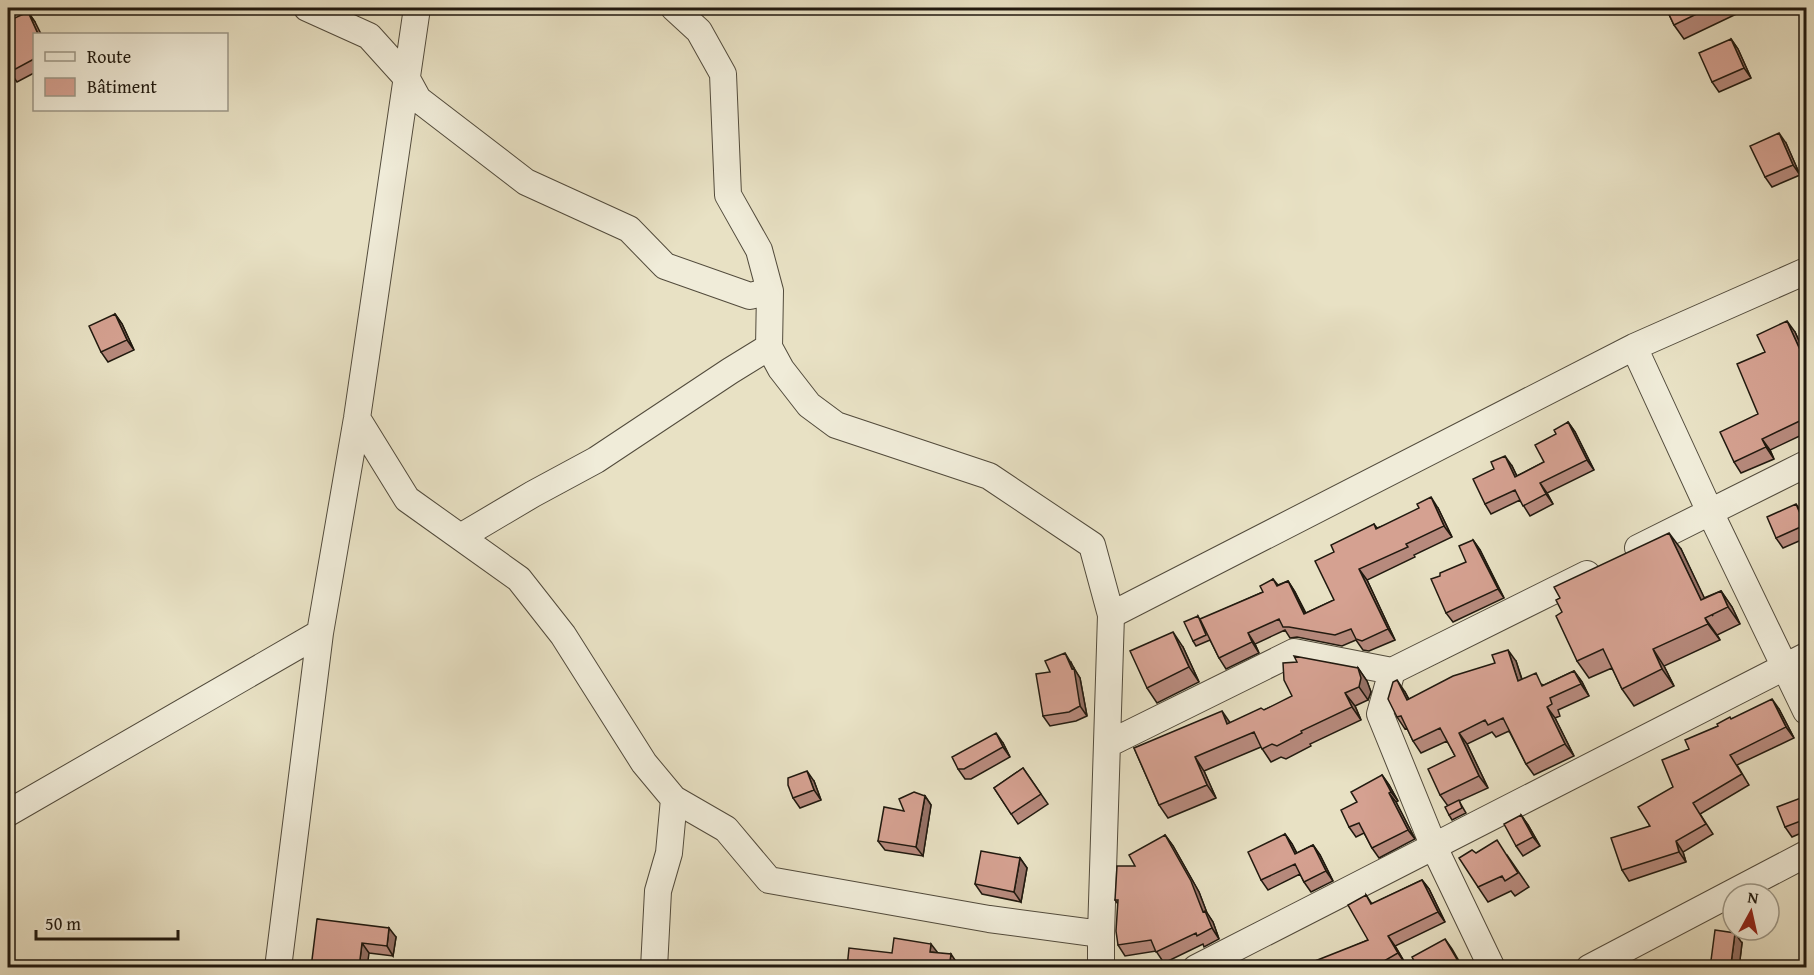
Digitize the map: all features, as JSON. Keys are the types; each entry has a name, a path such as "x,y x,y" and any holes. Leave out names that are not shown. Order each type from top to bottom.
{"street":[{"path":"307,8 369,36 406,77 418,99 526,182 629,229 665,266 750,296 770,291"},
{"path":"278,968 320,633 357,418 417,8"},
{"path":"674,8 699,31 723,74 728,195 759,250 770,291 770,347 781,369 809,405 836,425 989,476 1092,544 1111,615 1101,968"},
{"path":"1111,615 1634,347 1806,271"},
{"path":"462,536 596,460 770,347"},
{"path":"1634,347 1710,512 1796,662 1806,711"},
{"path":"357,418 407,499 462,536 519,579 563,635 644,763 674,799 726,829 769,880 989,919 1101,934"},
{"path":"1108,744 1294,652 1392,670 1806,464"},
{"path":"8,813 320,633"},
{"path":"1196,968 1796,662"},
{"path":"1392,670 1380,714 1434,847 1492,968"},
{"path":"654,968 658,891 669,854 674,799"},
{"path":"1589,968 1806,854"}],"building":[{"path":"1666,8 1709,8 1674,25"},
{"path":"28,12 38,33 33,33 33,60 10,72 8,67 8,21"},
{"path":"1731,39 1744,68 1712,82 1699,53"},
{"path":"1779,133 1793,165 1765,177 1750,146"},
{"path":"115,314 127,340 101,352 89,326"},
{"path":"1787,321 1806,363 1806,418 1762,439 1766,447 1734,462 1720,432 1758,414 1737,364 1765,352 1757,335"},
{"path":"1568,422 1587,460 1540,483 1546,494 1523,506 1515,490 1485,504 1473,479 1494,469 1491,462 1505,456 1515,477 1544,462 1535,445 1556,434 1554,430"},
{"path":"1431,497 1444,526 1406,544 1408,547 1359,569 1388,629 1362,641 1356,639 1351,629 1335,635 1283,627 1279,619 1248,633 1252,642 1219,658 1200,619 1263,592 1260,586 1273,579 1277,586 1288,581 1304,614 1334,600 1315,561 1334,552 1331,545 1374,524 1376,529 1419,508 1417,504"},
{"path":"1796,504 1805,525 1776,538 1767,517"},
{"path":"1669,533 1701,600 1721,591 1728,607 1705,618 1708,624 1653,649 1662,669 1622,689 1603,649 1577,661 1556,616 1562,612 1556,600 1560,598 1554,587"},
{"path":"1473,540 1498,589 1446,613 1431,579 1466,562 1459,546"},
{"path":"1198,616 1206,635 1193,641 1184,622"},
{"path":"1173,632 1189,667 1147,688 1130,651"},
{"path":"1508,650 1518,681 1536,673 1542,686 1574,671 1581,684 1550,698 1552,704 1547,707 1565,744 1526,764 1503,718 1488,725 1485,720 1459,733 1479,776 1440,795 1428,769 1455,756 1440,728 1413,741 1401,716 1397,717 1388,699 1393,682 1397,680 1407,700 1453,676 1495,663 1492,655"},
{"path":"1065,653 1072,669 1074,668 1080,706 1069,712 1043,716 1036,674 1050,672 1045,661"},
{"path":"1294,656 1358,668 1361,678 1359,687 1345,693 1352,707 1301,731 1302,733 1277,746 1272,744 1262,749 1254,732 1195,757 1207,785 1159,805 1134,748 1222,711 1227,724 1292,696 1284,680 1283,663 1297,662"},
{"path":"1772,699 1786,727 1730,755 1742,774 1693,803 1706,824 1676,841 1679,852 1622,870 1611,838 1650,826 1638,807 1673,787 1662,760 1689,749 1685,740"},
{"path":"996,733 1003,747 964,769 958,769 952,757"},
{"path":"1023,768 1041,794 1011,814 994,788"},
{"path":"807,771 814,790 793,798 788,778"},
{"path":"1382,775 1408,830 1372,848 1359,823 1349,827 1341,810 1357,802 1351,792"},
{"path":"914,792 925,796 916,847 878,841 884,807 904,811 899,799"},
{"path":"1806,796 1806,819 1785,827 1777,807"},
{"path":"1459,800 1462,808 1449,815 1445,807"},
{"path":"1521,815 1533,837 1516,846 1504,824"},
{"path":"1285,834 1295,854 1313,845 1326,871 1304,882 1295,864 1261,880 1248,852"},
{"path":"1165,835 1191,881 1212,928 1156,952 1151,940 1118,945 1116,931 1118,900 1115,900 1117,866 1135,866 1129,855"},
{"path":"1497,840 1518,873 1505,881 1502,876 1478,887 1459,858 1472,850 1476,853"},
{"path":"981,851 1020,858 1014,892 975,884"},
{"path":"1422,880 1438,912 1388,936 1398,953 1372,968 1303,968 1368,940 1348,905 1366,895 1371,904"},
{"path":"317,919 389,928 387,946 362,943 359,968 311,968"},
{"path":"1715,930 1721,931 1721,942 1734,942 1731,964 1726,963 1726,968 1710,968"},
{"path":"1803,932 1806,932 1806,968 1803,968"},
{"path":"894,938 931,944 930,952 951,954 949,968 847,968 849,948 892,953"},
{"path":"1445,939 1461,966 1459,968 1418,968 1412,957"},
{"path":"1263,963 1264,968 1253,968"}]}
